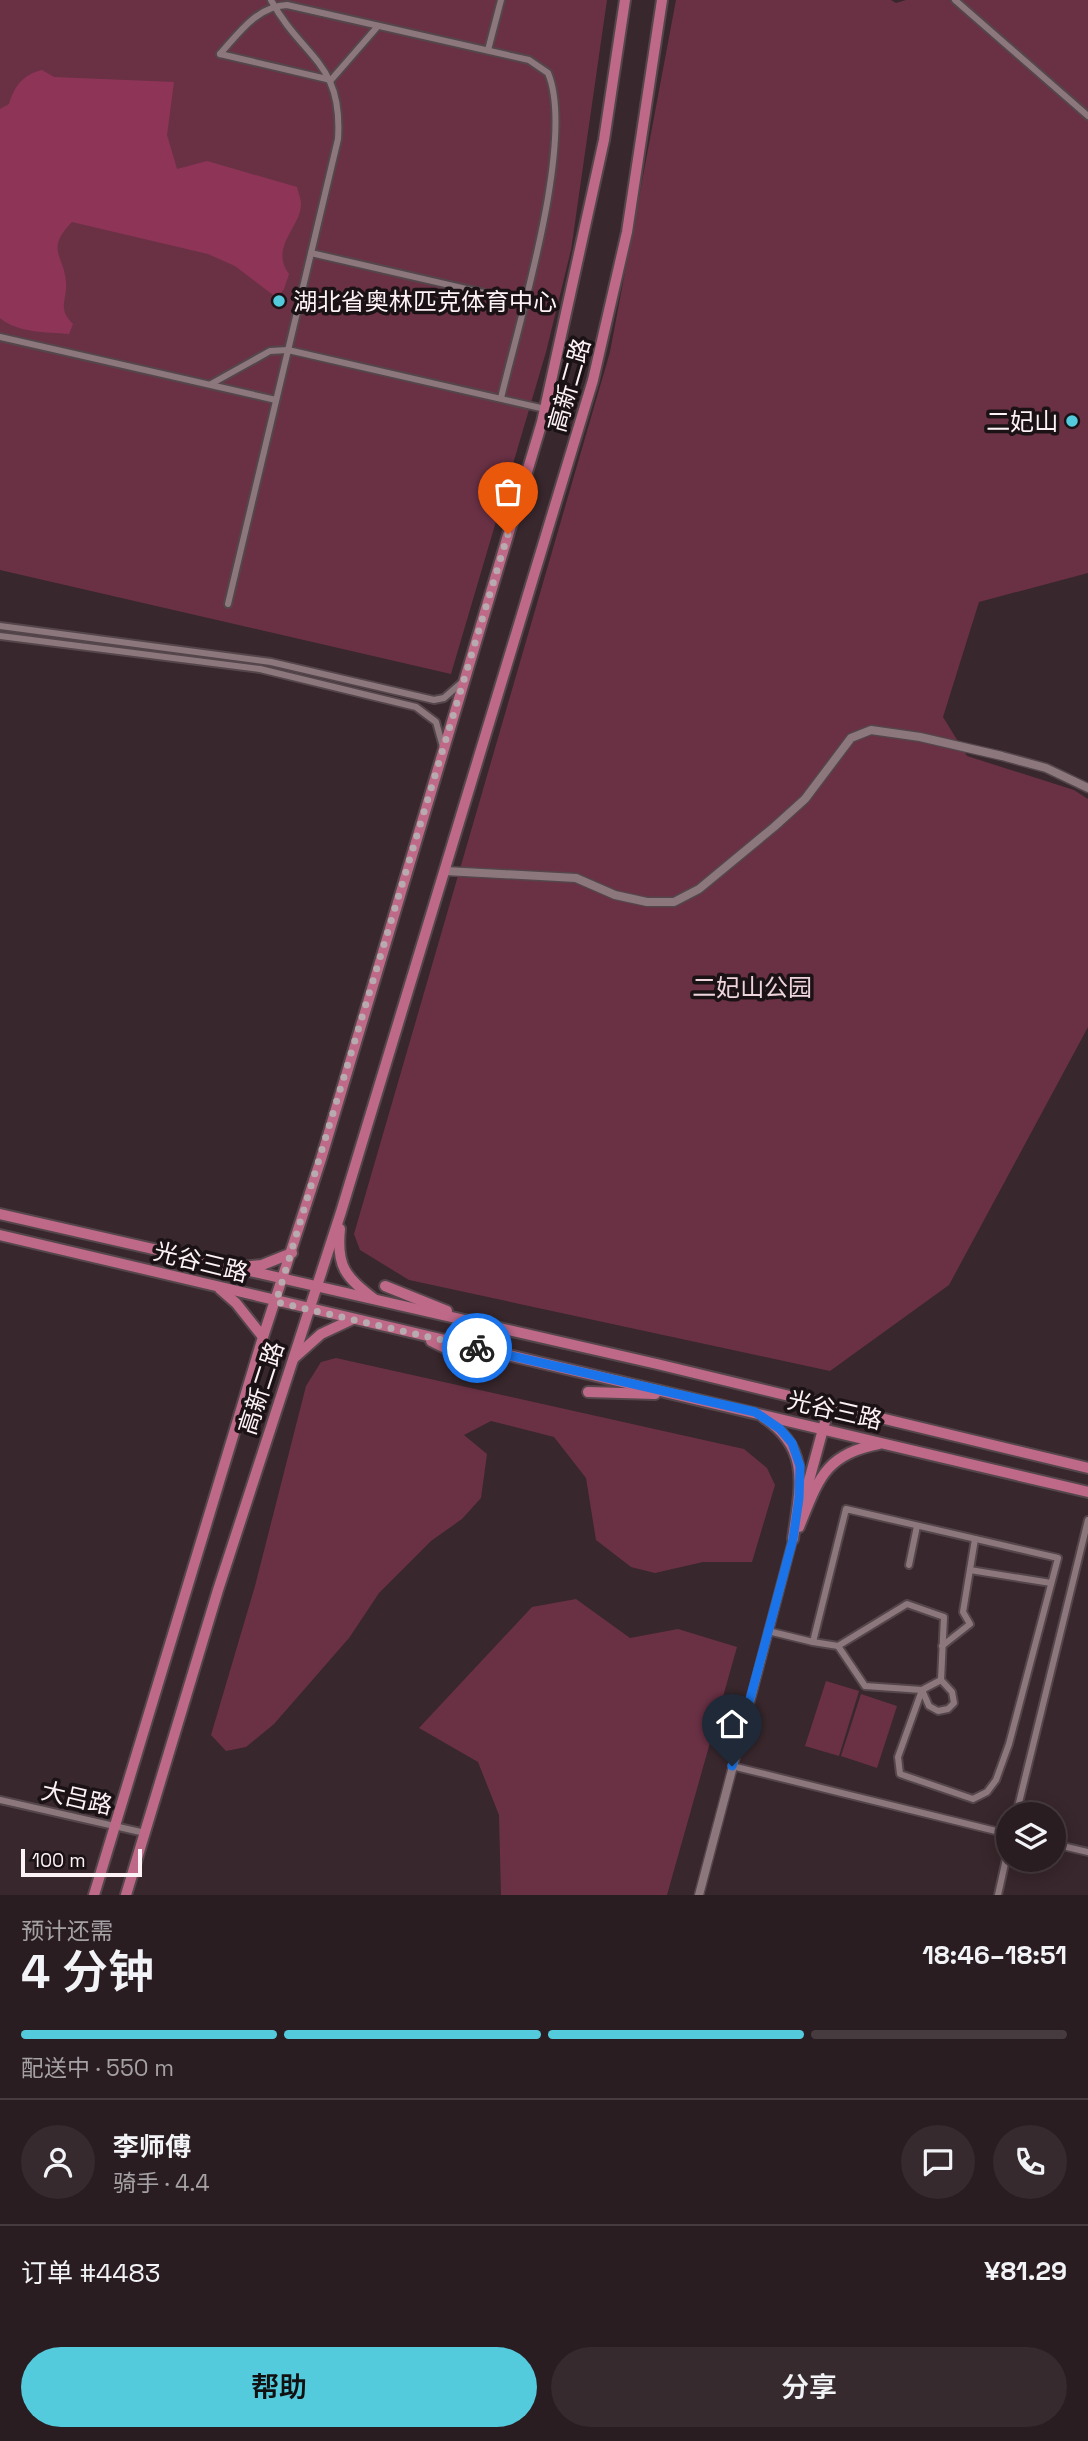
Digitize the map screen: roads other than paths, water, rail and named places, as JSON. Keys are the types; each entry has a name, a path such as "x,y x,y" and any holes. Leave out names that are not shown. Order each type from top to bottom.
{"main road":[{"name":"高新二路","path":"94,1895 263,1337 284,1281 545,409 602,153 625,0"},
{"name":"高新二路","path":"126,1895 290,1363 341,1212 590,393 612,307 642,143 662,0"},
{"path":"341,1212 340,1262 349,1278 377,1301"},
{"name":"光谷三路","path":"0,1214 284,1281 479,1323 1088,1468"},
{"name":"光谷三路","path":"0,1235 1088,1492"},
{"path":"235,1268 262,1265 292,1253"},
{"path":"385,1286 479,1323"},
{"path":"218,1287 236,1303 263,1337"},
{"path":"290,1363 321,1334 353,1318"},
{"path":"413,1332 492,1371"},
{"path":"588,1392 678,1394"},
{"path":"793,1539 829,1407"},
{"path":"755,1412 780,1429 792,1443 800,1466 793,1539"},
{"path":"793,1539 820,1475 838,1459 862,1447 885,1443"}],"street":[{"path":"488,50 501,0"},
{"path":"955,0 1088,116"},
{"path":"331,80 220,54 272,3 488,50 540,65 548,73 554,93 550,185 501,398"},
{"path":"228,604 338,139 340,110 331,80 272,3"},
{"path":"331,80 378,26"},
{"path":"311,253 523,302"},
{"path":"0,337 276,400"},
{"path":"211,384 270,351 288,350 545,409"},
{"path":"0,626 271,662 434,700 444,698 455,691 466,677"},
{"path":"0,636 260,669 416,707 436,722 443,747"},
{"path":"444,871 576,878 615,895 647,902 674,902 699,889 774,827 805,799 851,738 871,730 920,737 1013,759 1046,768 1088,788"},
{"path":"813,1642 846,1509 1058,1558 1009,1744 996,1780 987,1792 973,1799 900,1774 898,1757 922,1690"},
{"path":"1019,1802 1088,1520"},
{"path":"909,1565 917,1525"},
{"path":"699,1895 793,1539"},
{"path":"942,1646 971,1624 963,1612 975,1539"},
{"path":"970,1570 1051,1583"},
{"path":"768,1631 838,1646 907,1604 944,1617 940,1680 952,1692 954,1703 948,1709 938,1712 929,1706 922,1690"},
{"path":"838,1646 865,1686 922,1690 940,1680"},
{"path":"732,1766 996,1831"},
{"name":"大吕路","path":"0,1800 145,1833"},
{"path":"1066,1847 1088,1852"},
{"path":"998,1895 1003,1872"}],"place":[{"name":"湖北省奥林匹克体育中心","path":"279,301"},
{"name":"二妃山","path":"1072,421"}],"park label":[{"name":"二妃山公园","path":"752,987"}]}
